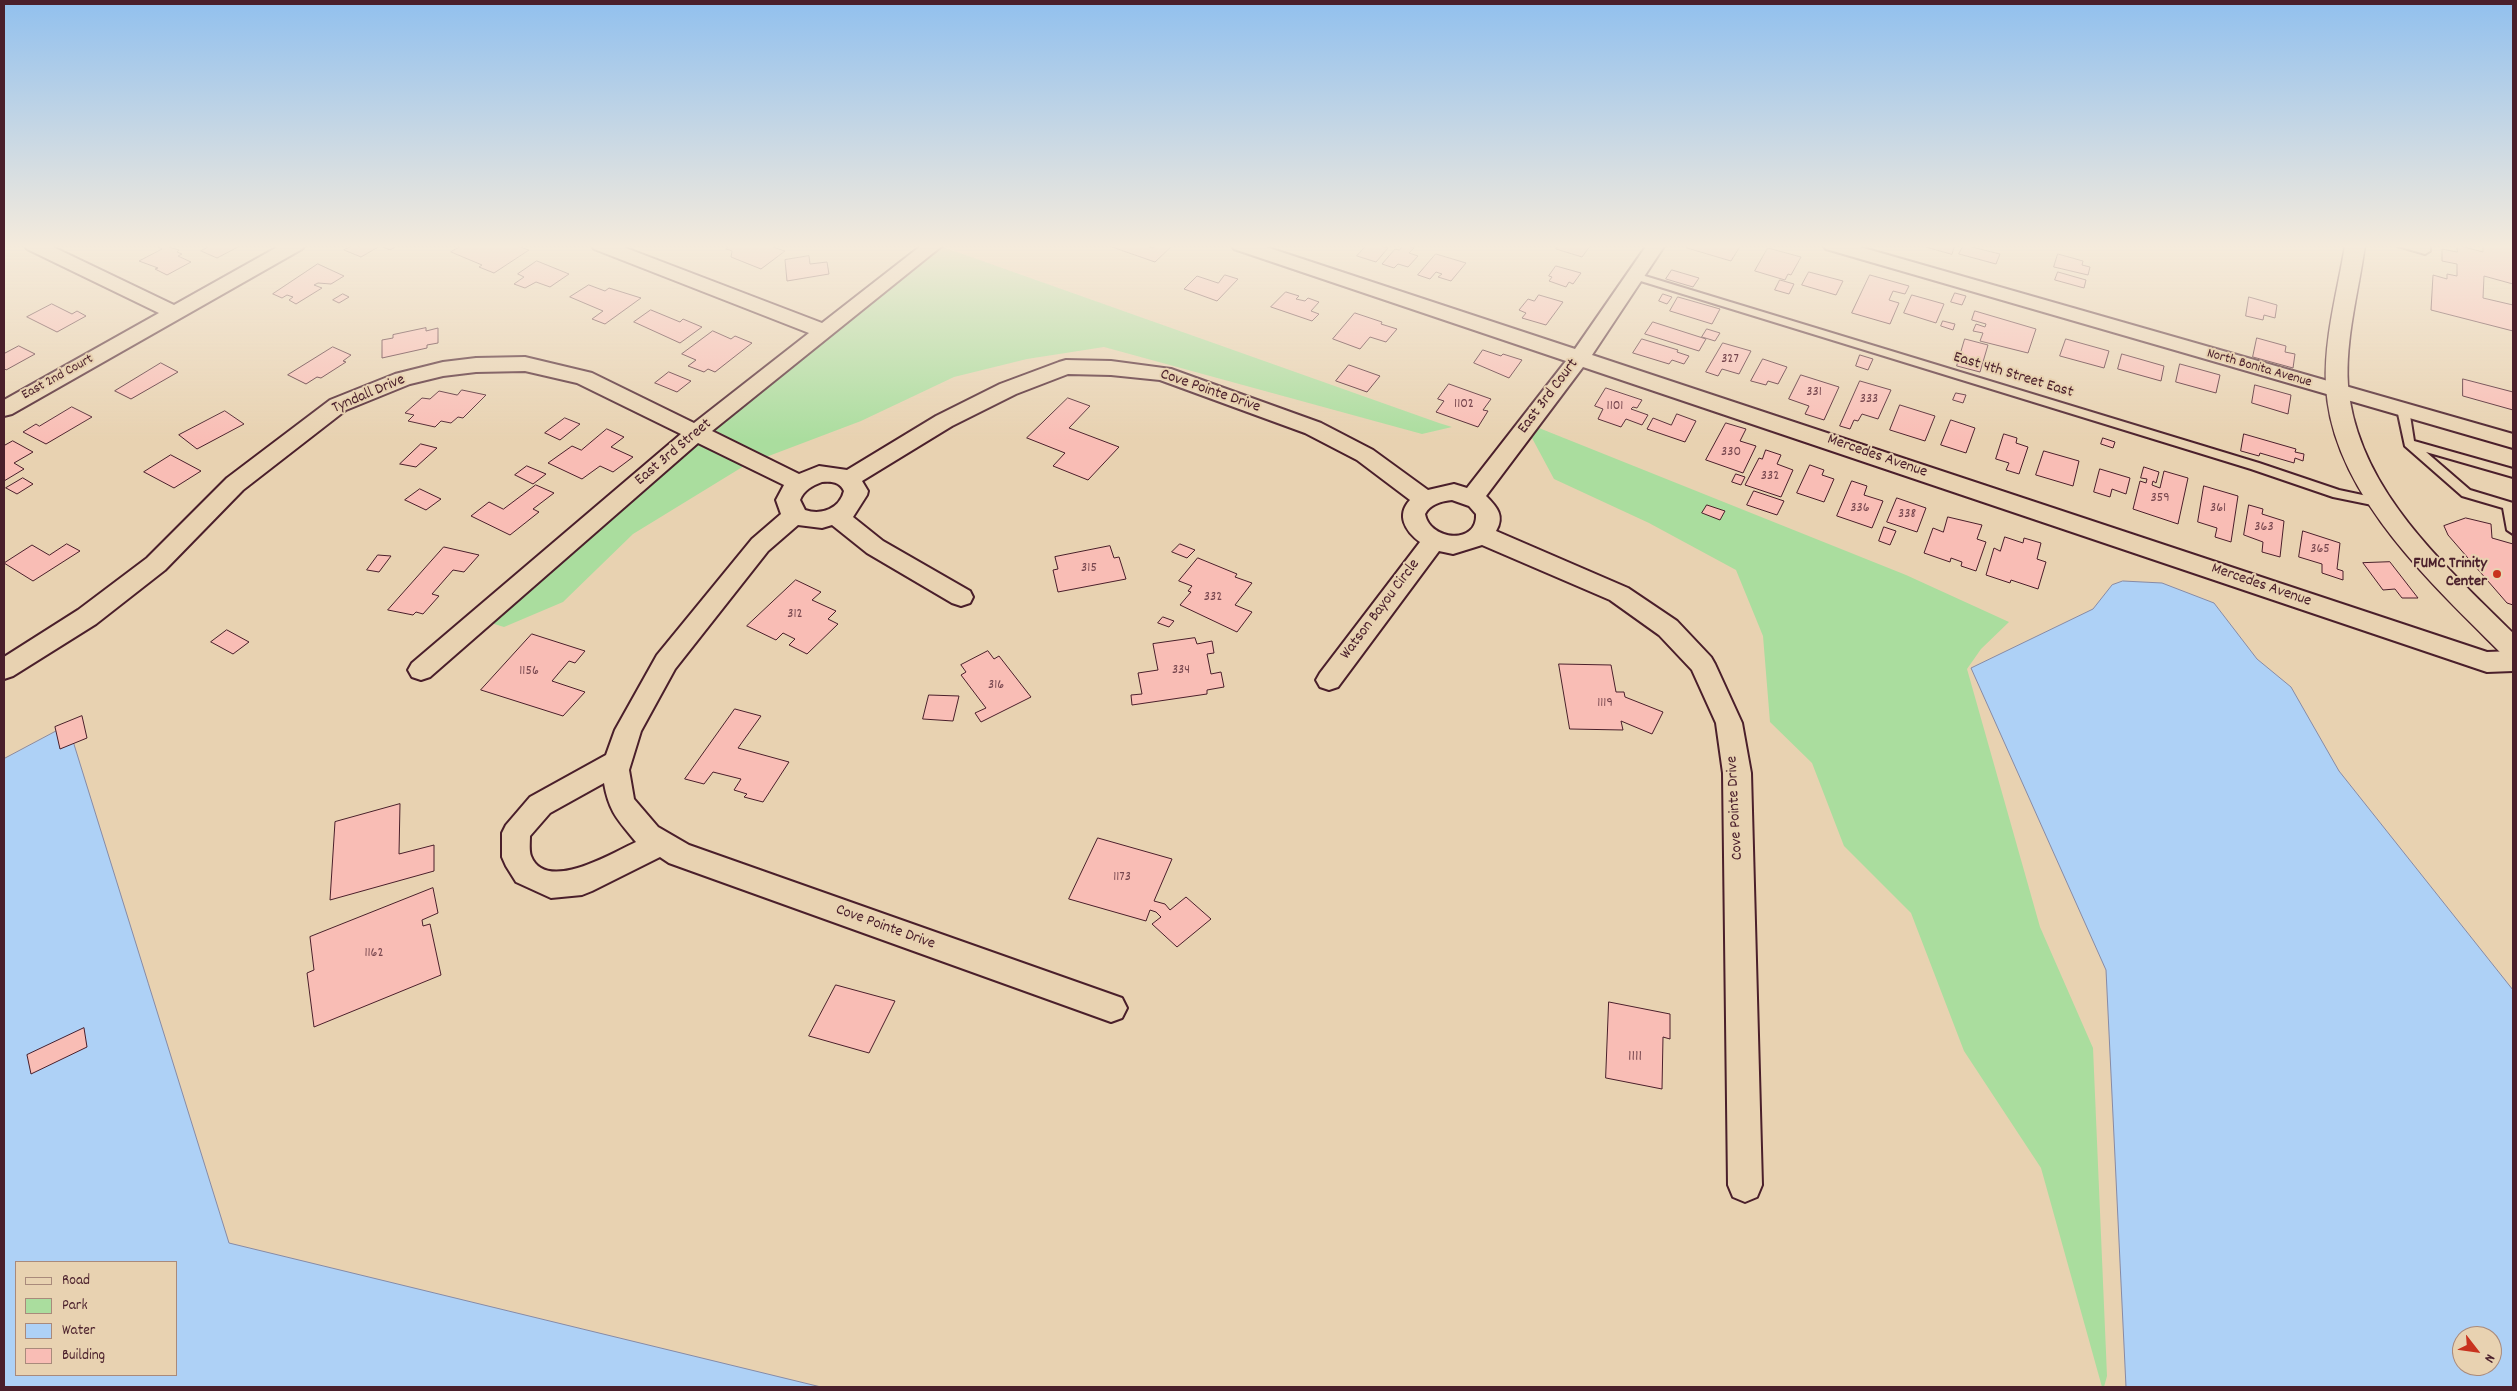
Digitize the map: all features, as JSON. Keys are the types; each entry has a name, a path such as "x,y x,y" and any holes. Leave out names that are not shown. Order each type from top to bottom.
{"street":[{"path":"169,310 175,313"},
{"name":"East 2nd Court","path":"4,409 180,310"},
{"path":"769,310 826,332"},
{"name":"East 3rd Street","path":"421,670 697,432 853,310"},
{"name":"Mercedes Avenue","path":"1437,310 2487,662 2513,661"},
{"name":"East 3rd Court","path":"1472,498 1580,357 1612,310"},
{"name":"North Bonita Avenue","path":"2057,310 2513,441"},
{"path":"2345,310 2339,346 2337,391 2342,419 2351,447 2382,503 2429,563 2513,649"},
{"name":"Tyndall Drive","path":"4,669 87,617 156,564 235,484 312,423 338,405 403,379 443,369 476,365 526,364 584,378 799,483"},
{"name":"Cove Pointe Drive","path":"848,479 944,421 1008,389 1066,367 1111,368 1163,374 1313,428 1364,455 1425,499"},
{"path":"819,474 835,474 848,479 856,491 855,499 850,507 836,516 818,520 807,520 795,515 787,504 787,496 799,483 819,474"},
{"path":"1441,492 1454,492 1472,498 1485,508 1489,517 1489,525 1482,535 1468,543 1457,545 1434,540 1417,527 1414,518 1415,510 1425,499 1441,492"},
{"name":"Cove Pointe Drive","path":"795,515 760,545 666,662 628,730 615,770 621,803 648,835 678,854 1111,1008"},
{"path":"836,516 875,547 961,597"},
{"name":"Cove Pointe Drive","path":"1482,535 1619,594 1668,628 1702,664 1729,723 1737,773 1745,1186"},
{"name":"Watson Bayou Circle","path":"1329,680 1434,540"},
{"path":"618,762 540,805 516,833 516,857 526,873 551,885 582,882 661,843"}],"lane":[{"name":"East 4th Street East","path":"1746,310 2255,466 2336,494 2382,503"},
{"path":"2403,409 2410,443 2466,493 2511,506 2513,530"},
{"path":"2410,443 2513,473"}],"green space":[{"path":"864,310 1120,310 1452,427 1422,434 1104,347 1027,359 954,377 861,421 766,457 714,430"},
{"path":"1539,428 1906,575 2009,622 1981,649 1967,669 2040,927 2093,1048 2107,1376 2104,1387 2102,1387 2041,1168 1964,1051 1911,913 1844,846 1812,763 1770,722 1763,636 1736,570 1649,523 1554,479 1532,438"},
{"path":"699,442 744,466 633,534 563,602 504,627 491,623"}],"water":[{"path":"2123,581 2162,583 2214,603 2257,659 2291,687 2339,771 2513,990 2513,1387 2126,1387 2106,970 1971,668 2093,609 2112,585"},
{"path":"68,725 229,1243 821,1387 4,1387 4,759"}],"building":[{"path":"41,310 64,310 72,314 77,311 86,316 57,332 27,317"},
{"path":"600,310 625,310 605,324 592,319 603,311"},
{"path":"651,310 680,322 683,319 702,327 680,343 634,322"},
{"path":"1280,310 1312,310 1319,314 1312,321"},
{"path":"1519,310 1557,310 1546,325 1522,318 1526,313"},
{"path":"1671,310 1720,310 1712,324"},
{"path":"1853,310 1896,310 1890,324 1852,313"},
{"path":"1905,310 1942,310 1936,323 1904,313"},
{"path":"2247,310 2276,310 2275,318 2264,315 2263,320 2246,316"},
{"path":"2431,310 2513,310 2513,331"},
{"path":"1975,311 2036,329 2028,353 1980,341 1983,333 1973,331 1976,324 1985,327 1986,324 1972,320"},
{"path":"1355,313 1397,329 1386,342 1370,337 1360,349 1333,339"},
{"path":"1943,321 1955,324 1953,330 1941,326"},
{"path":"1653,322 1706,339 1699,351 1645,334"},
{"path":"426,328 426,331 438,328 438,343 427,345 427,348 382,358 382,340 393,338 393,335"},
{"path":"1707,329 1720,333 1715,341 1702,337"},
{"path":"713,331 731,339 735,336 752,343 715,372 708,369 704,372 688,366 696,360 682,354"},
{"path":"2257,338 2286,346 2285,352 2295,354 2293,368 2253,357"},
{"path":"1642,339 1678,350 1677,352 1689,356 1684,364 1672,360 1669,364 1633,353"},
{"path":"1965,339 1988,345 1980,372 1957,366"},
{"path":"2066,339 2109,351 2104,368 2060,356"},
{"path":"1723,343 1751,351 1739,374 1722,369 1718,376 1706,372"},
{"path":"19,346 35,354 6,370 4,368 4,354"},
{"path":"333,347 351,355 343,361 346,362 321,378 317,377 306,384 288,375"},
{"path":"1483,350 1522,360 1509,378 1474,363"},
{"path":"2122,354 2164,366 2161,381 2118,369"},
{"path":"1860,355 1873,359 1868,370 1856,366"},
{"path":"1763,359 1787,367 1778,384 1768,381 1766,385 1751,381"},
{"path":"161,363 178,372 131,399 115,391"},
{"path":"2180,364 2220,375 2216,393 2176,382"},
{"path":"1349,365 1380,376 1367,392 1336,381"},
{"path":"669,372 691,381 677,392 655,383"},
{"path":"1801,375 1839,387 1824,420 1805,414 1809,406 1789,399"},
{"path":"2463,379 2513,392 2513,410 2463,396"},
{"path":"1860,381 1891,390 1878,419 1862,414 1858,421 1854,420 1850,429 1840,426"},
{"path":"1449,384 1491,399 1483,410 1488,411 1478,427 1436,412 1444,401 1438,399"},
{"path":"2255,385 2291,395 2288,414 2252,403"},
{"path":"1606,388 1642,400 1637,408 1633,407 1631,409 1648,415 1642,425 1626,419 1621,427 1598,419 1603,409 1595,406"},
{"path":"462,390 486,395 463,418 458,417 451,423 441,421 435,427 408,421 414,415 405,413 422,398 430,399 439,391 457,395"},
{"path":"1956,393 1966,395 1963,403 1953,400"},
{"path":"1068,398 1090,406 1069,428 1119,447 1088,480 1053,466 1065,453 1027,438"},
{"path":"1900,405 1935,416 1925,441 1890,430"},
{"path":"72,407 92,417 46,444 23,432 36,424 39,426"},
{"path":"225,411 244,424 197,449 179,435"},
{"path":"1677,414 1696,421 1685,442 1647,429 1653,418 1671,425"},
{"path":"565,418 580,424 560,440 545,433"},
{"path":"1951,420 1975,428 1966,453 1941,445"},
{"path":"1726,423 1746,429 1740,441 1756,446 1743,473 1706,460"},
{"path":"607,429 624,437 611,447 633,457 613,472 600,466 582,479 548,463 572,446 581,450"},
{"path":"2004,434 2017,438 2016,443 2028,447 2019,474 2006,470 2009,463 1996,459"},
{"path":"2244,434 2296,449 2295,452 2304,454 2303,461 2295,458 2294,463 2260,453 2259,456 2241,451"},
{"path":"2103,438 2115,442 2113,448 2101,444"},
{"path":"13,441 33,452 14,463 24,469 4,481 4,446"},
{"path":"421,444 437,448 416,467 400,464"},
{"path":"1766,450 1781,455 1777,464 1793,470 1781,497 1745,485 1759,458 1762,459"},
{"path":"2044,451 2079,461 2073,486 2036,475"},
{"path":"171,455 201,471 174,488 144,472"},
{"path":"1810,465 1824,470 1822,475 1834,479 1824,502 1797,493"},
{"path":"527,466 546,474 533,484 515,475"},
{"path":"2144,467 2159,472 2156,483 2153,481 2152,485 2160,488 2164,471 2188,478 2178,524 2133,509 2140,481 2146,483 2147,479 2141,478"},
{"path":"2100,469 2130,478 2126,494 2112,489 2110,497 2094,492"},
{"path":"1736,474 1745,477 1741,485 1732,482"},
{"path":"23,478 33,484 17,494 6,488"},
{"path":"1852,481 1867,486 1864,495 1883,501 1872,528 1837,516"},
{"path":"536,485 554,493 533,509 539,512 510,535 471,516 489,502 503,509"},
{"path":"2204,486 2238,496 2231,542 2215,537 2217,528 2198,522"},
{"path":"420,489 441,499 426,510 405,500"},
{"path":"1754,491 1784,501 1777,515 1747,505"},
{"path":"1897,498 1926,508 1917,532 1887,522"},
{"path":"1707,505 1725,511 1720,520 1702,513"},
{"path":"2249,505 2263,509 2262,514 2284,521 2280,557 2262,552 2263,542 2244,535"},
{"path":"1948,517 1982,525 1977,539 1986,542 1976,571 1961,566 1962,562 1951,558 1950,562 1924,553 1933,528 1943,532"},
{"name":"FUMC Trinity Center","path":"2466,518 2491,524 2492,538 2513,544 2513,605 2507,603 2448,535 2444,526"},
{"path":"1884,527 1896,531 1890,545 1879,541"},
{"path":"2303,531 2340,543 2337,569 2343,571 2343,580 2322,573 2322,564 2299,557"},
{"path":"2005,537 2023,543 2024,538 2041,543 2037,559 2046,562 2038,589 2011,580 2010,583 1986,575 1994,548 2000,551"},
{"path":"67,544 80,551 33,581 4,563 32,545 49,555"},
{"path":"1180,544 1195,550 1187,558 1172,552"},
{"path":"1110,546 1114,558 1119,557 1126,579 1058,592 1053,570 1058,569 1055,557"},
{"path":"444,547 479,555 464,572 453,570 432,594 439,596 423,614 416,612 413,615 388,610"},
{"path":"378,555 391,556 379,572 367,570"},
{"path":"1198,558 1237,574 1235,577 1252,583 1235,605 1252,612 1237,632 1180,605 1191,592 1188,591 1192,586 1179,581"},
{"path":"2390,562 2418,598 2402,598 2395,589 2383,590 2363,563"},
{"path":"796,580 821,592 812,600 836,611 828,619 838,624 807,654 789,645 795,639 783,633 776,640 747,626"},
{"path":"1163,617 1174,621 1169,627 1158,623"},
{"path":"227,630 249,642 233,654 211,642"},
{"path":"532,634 585,651 575,663 569,661 552,681 585,692 563,716 481,690"},
{"path":"1195,638 1197,644 1212,641 1214,653 1207,654 1211,674 1221,672 1224,687 1207,690 1207,694 1132,705 1131,695 1142,694 1138,673 1158,670 1153,644"},
{"path":"988,651 994,659 999,656 1031,697 981,722 975,713 986,708 961,675 966,672 961,665"},
{"path":"1559,664 1611,665 1616,692 1624,692 1625,697 1663,712 1652,734 1621,721 1623,730 1570,729"},
{"path":"929,695 959,696 953,721 923,719"},
{"path":"735,709 761,716 738,748 789,762 763,802 744,797 747,794 734,790 741,779 713,772 704,784 685,779"},
{"path":"82,716 87,738 60,749 55,727"},
{"path":"400,804 399,854 434,845 434,871 330,900 335,822"},
{"path":"1098,838 1172,859 1154,901 1165,904 1170,910 1186,897 1211,919 1177,947 1152,924 1161,917 1156,912 1150,910 1146,921 1069,899"},
{"path":"433,888 438,913 422,920 423,926 430,924 441,975 314,1027 307,973 314,970 310,937"},
{"path":"836,985 895,1001 869,1053 809,1036"},
{"path":"1609,1002 1670,1014 1670,1039 1663,1037 1662,1089 1606,1078"},
{"path":"84,1028 87,1047 31,1074 27,1055"}],"place":[{"name":"FUMC Trinity Center","path":"2497,574"}]}
